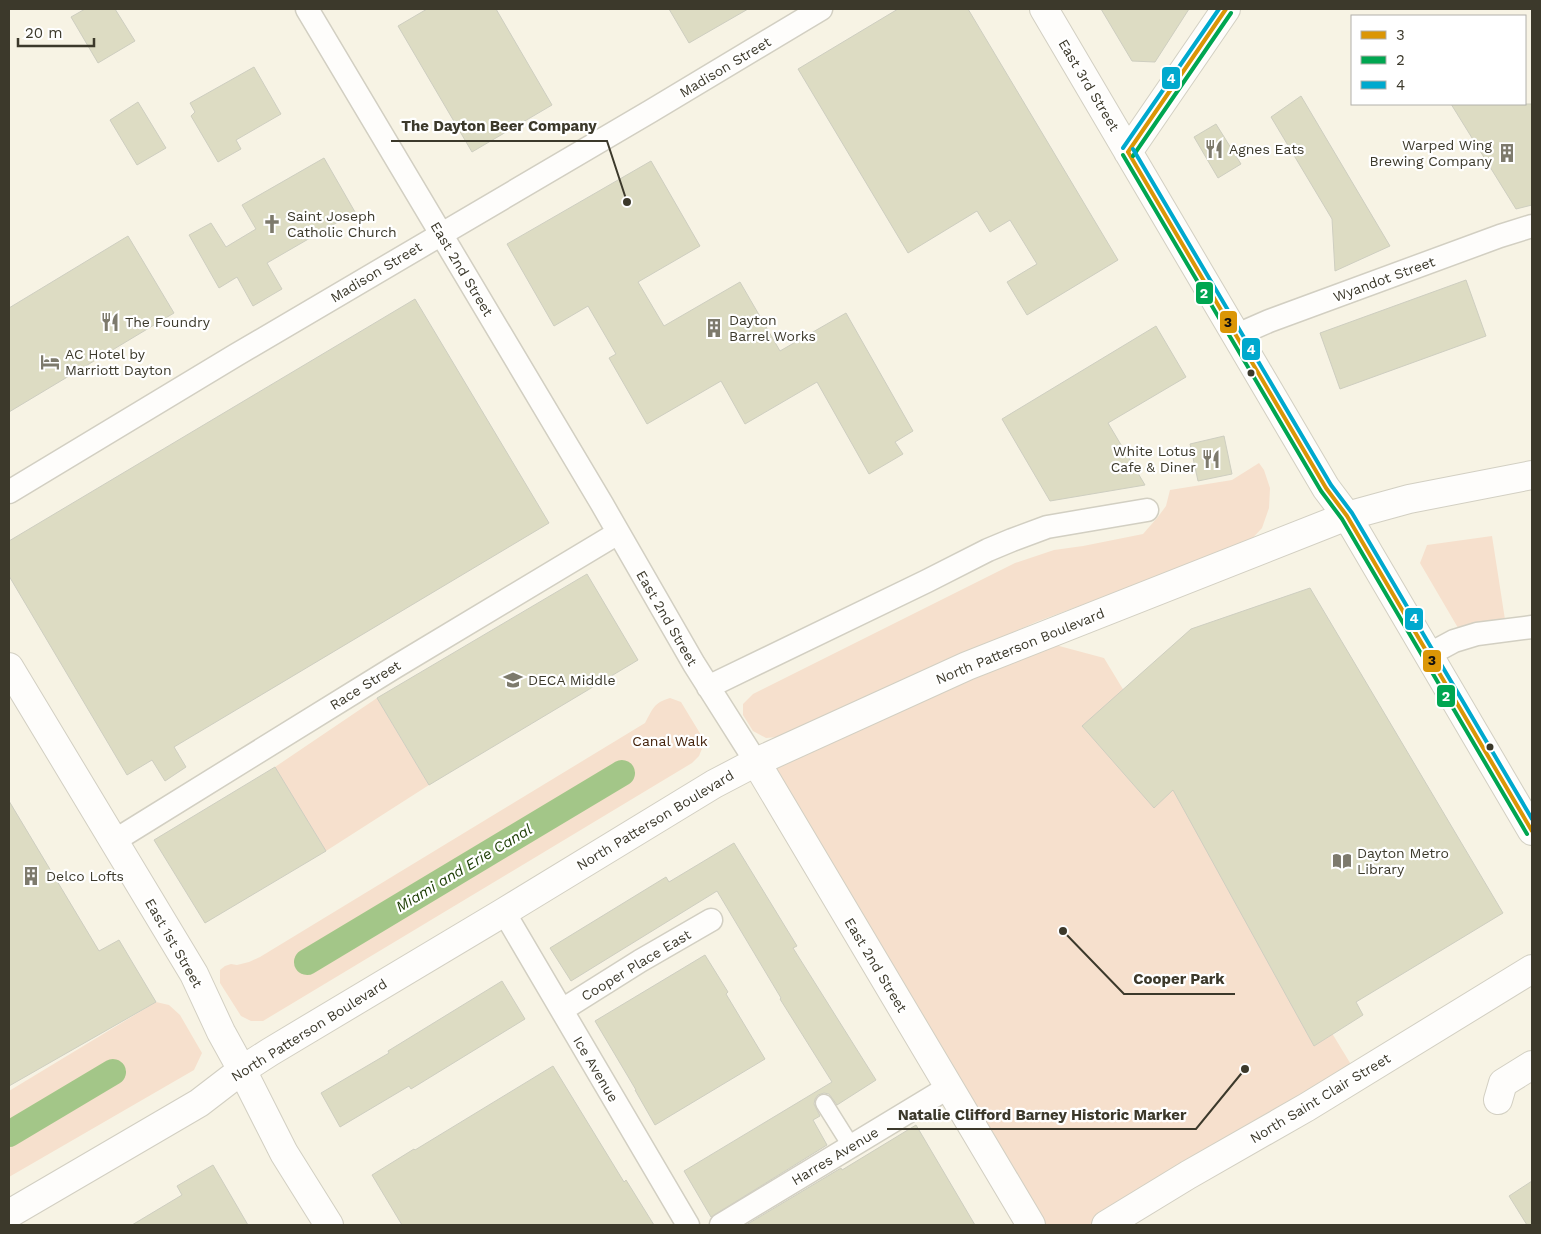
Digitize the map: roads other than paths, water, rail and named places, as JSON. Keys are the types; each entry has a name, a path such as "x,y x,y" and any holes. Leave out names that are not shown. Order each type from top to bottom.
{"main road":[{"name":"East 3rd Street","path":"1044,9 1326,488 1348,516 1532,831"},
{"path":"1128,152 1226,9"},
{"name":"North Patterson Boulevard","path":"9,1214 199,1103 242,1070 286,1042 714,784 756,762 967,666 1348,516 1409,499 1532,475"},
{"name":"East 1st Street","path":"9,667 194,974 221,1032 284,1153 329,1225"},
{"name":"East 2nd Street","path":"756,762 1031,1225"},
{"name":"North Saint Clair Street","path":"1106,1225 1188,1175 1307,1107 1532,969"},
{"path":"1498,1100 1502,1083 1532,1064"}],"street":[{"name":"East 2nd Street","path":"307,9 442,233 708,687 756,762"},
{"name":"Madison Street","path":"9,492 236,355 651,112 821,9"},
{"name":"Wyandot Street","path":"1237,335 1500,236 1532,226"},
{"path":"708,687 1012,540 1047,527 1147,510"},
{"name":"Race Street","path":"114,841 395,667 618,533"},
{"path":"1428,655 1454,641 1477,634 1532,627"},
{"name":"Ice Avenue","path":"504,912 688,1225"},
{"name":"Cooper Place East","path":"562,1010 640,961 711,920"},
{"name":"Harres Avenue","path":"721,1225 949,1087"},
{"path":"824,1103 851,1146"}],"waterway":[{"name":"Miami and Erie Canal","path":"307,962 622,773"},
{"path":"9,1134 113,1072"}],"place":[{"name":"Agnes Eats","path":"1214,149"},
{"name":"Warped Wing Brewing Company","path":"1507,153"},
{"name":"The Dayton Beer Company","path":"627,202"},
{"name":"Saint Joseph Catholic Church","path":"272,224"},
{"name":"The Foundry","path":"110,322"},
{"name":"Dayton Barrel Works","path":"714,328"},
{"name":"AC Hotel by Marriott Dayton","path":"50,362"},
{"name":"White Lotus Cafe & Diner","path":"1211,459"},
{"name":"DECA Middle","path":"513,680"},
{"name":"Dayton Metro Library","path":"1342,861"},
{"name":"Delco Lofts","path":"31,876"},
{"name":"Cooper Park","path":"1063,931"},
{"name":"Natalie Clifford Barney Historic Marker","path":"1245,1069"}],"park label":[{"name":"Canal Walk","path":"670,741"}]}
